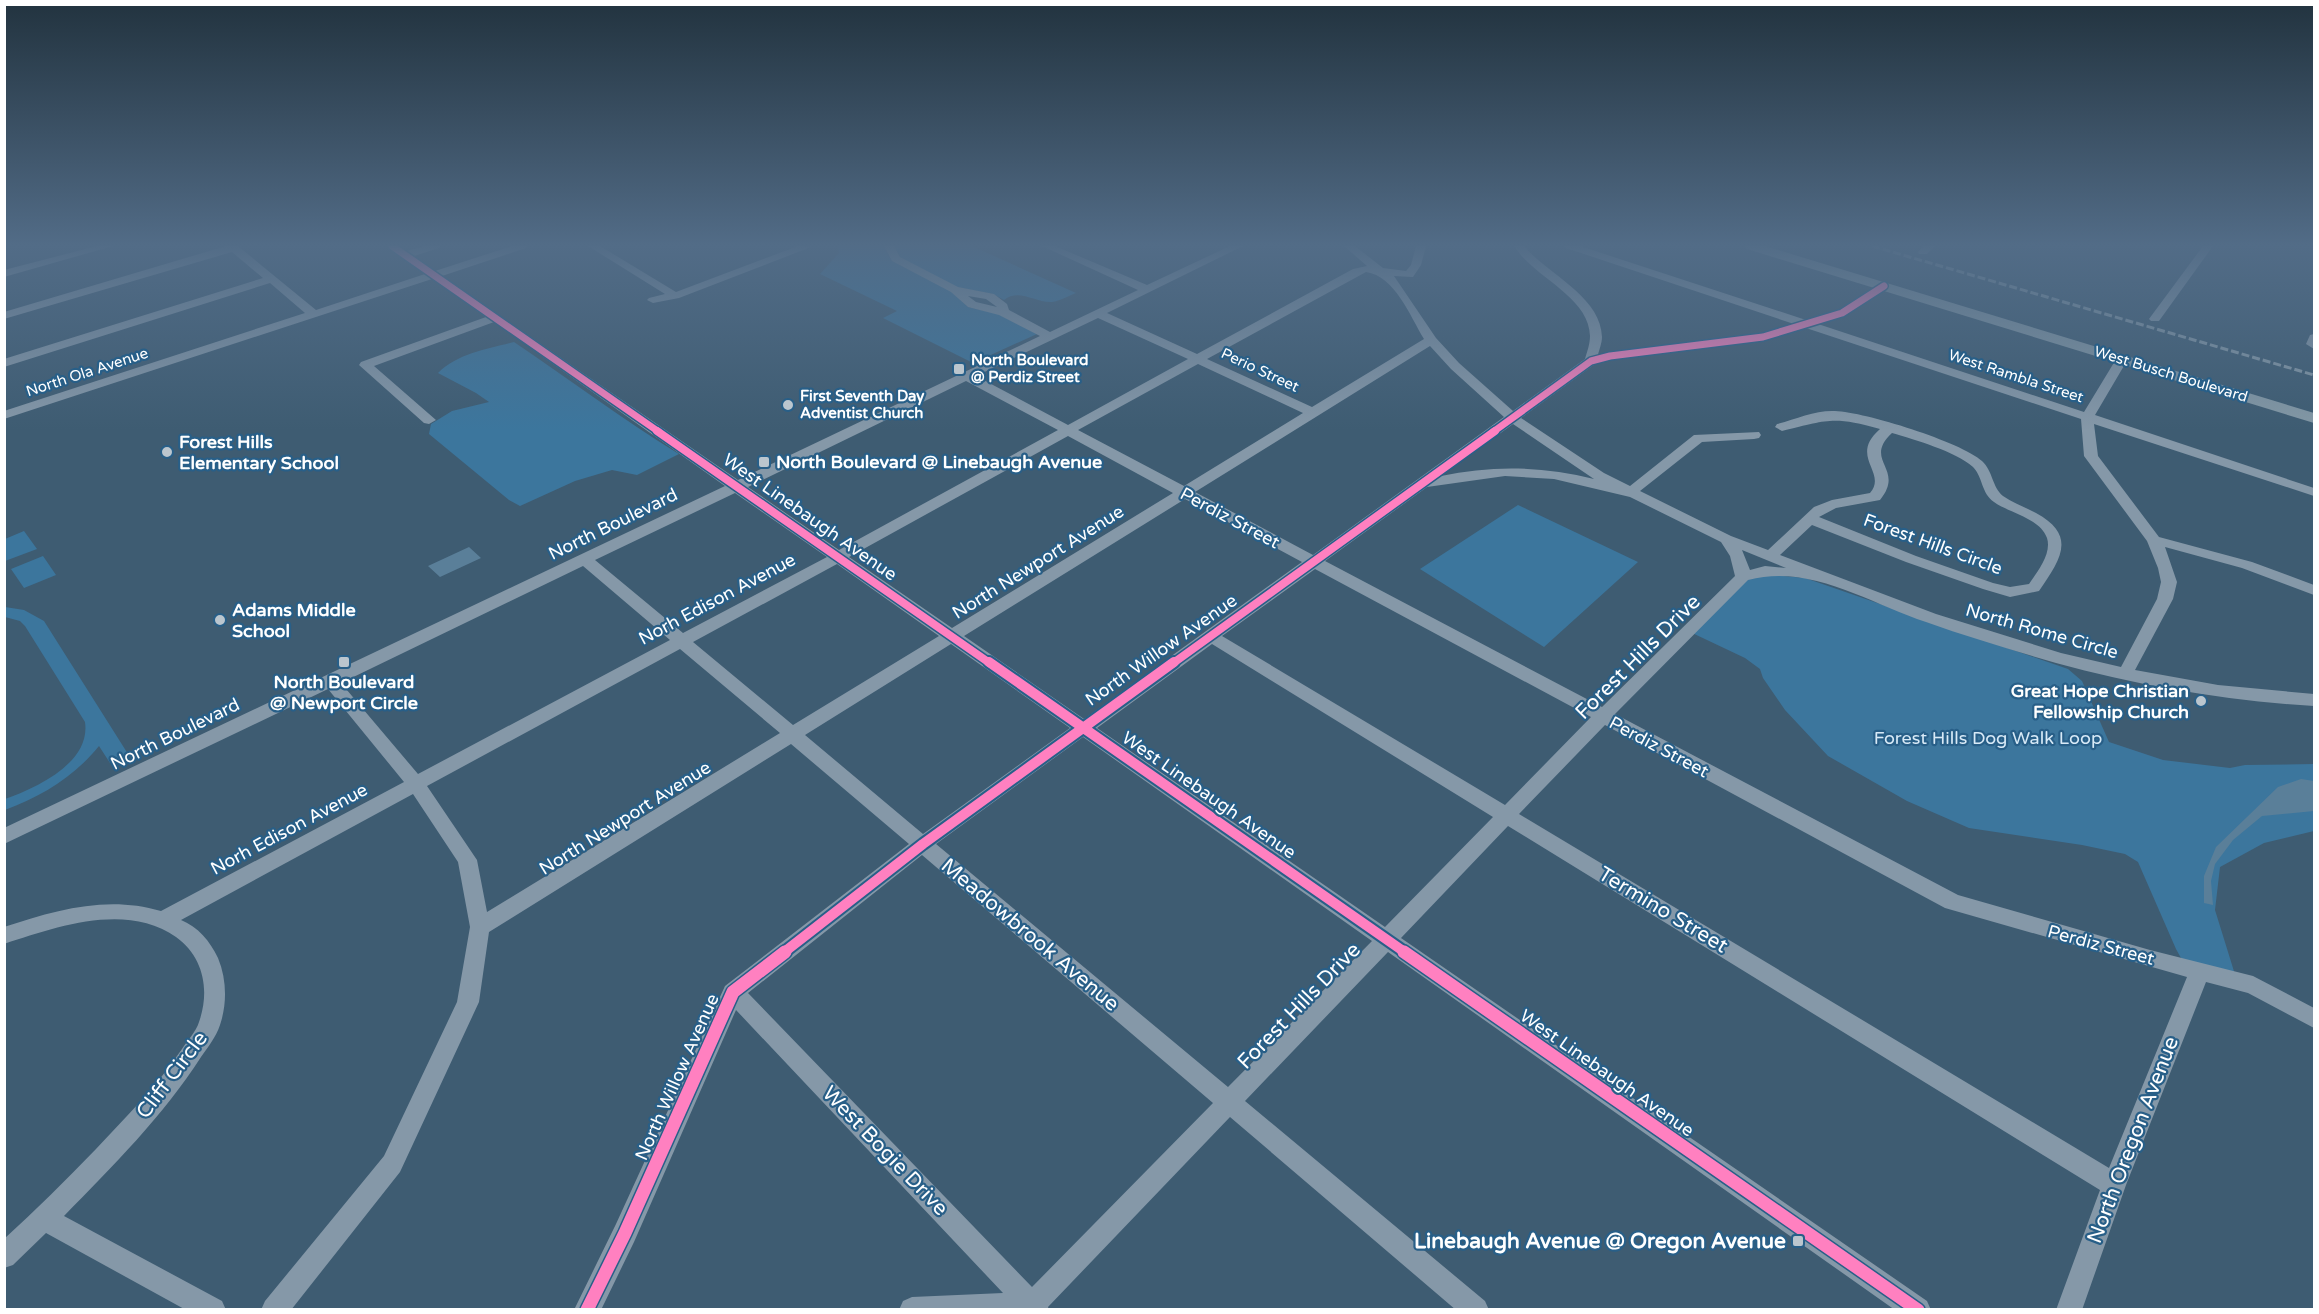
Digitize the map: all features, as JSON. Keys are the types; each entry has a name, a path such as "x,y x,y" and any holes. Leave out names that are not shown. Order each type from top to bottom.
{"main road":[{"name":"West Busch Boulevard","path":"1954,307 2314,418"}],"street":[{"path":"4,316 33,307"},
{"path":"4,363 182,307"},
{"path":"306,307 314,314"},
{"name":"North Ola Avenue","path":"4,415 335,307"},
{"name":"West Linebaugh Avenue","path":"480,307 1918,1310"},
{"path":"982,307 1003,312 1049,336"},
{"name":"North Boulevard","path":"4,837 1109,307"},
{"name":"Norh Edison Avenue","path":"164,919 838,557 1291,307"},
{"path":"1410,307 1431,340 1470,381 1513,418 1599,476 1629,493 1726,539 1770,556 1819,510 1832,504 1875,497 1880,492 1883,486 1882,478 1873,450 1875,443 1889,428"},
{"path":"1586,307 1592,316 1596,337 1591,361"},
{"name":"West Rambla Street","path":"1756,307 2314,492"},
{"name":"North Willow Avenue","path":"587,1310 625,1233 733,992 923,844 1082,727 1591,361 1610,356 1763,337 1809,325 1851,307"},
{"path":"2155,319 2163,307"},
{"name":"Perio Street","path":"1097,313 1312,412"},
{"path":"429,420 365,365 495,318"},
{"name":"North Newport Avenue","path":"480,927 1431,340"},
{"path":"2122,359 2087,417 2091,456 2154,540 2166,568 2169,582 2165,599 2125,674"},
{"name":"Perdiz Street","path":"966,376 1952,902 2138,956 2253,985 2314,1019"},
{"name":"Forest Hills Circle","path":"1782,427 1809,419 1836,415 1889,428 1967,457 1985,472 1988,489 1996,497 2047,527 2054,537 2055,548 2034,588 2010,592 1911,559 1809,518"},
{"path":"1629,493 1699,438 1754,435"},
{"path":"1420,485 1465,474 1496,471 1538,473 1592,481 1629,493"},
{"path":"1726,539 1737,552 1743,577 1765,571 1812,574"},
{"path":"2154,540 2247,565 2314,590"},
{"name":"North Rome Circle","path":"1770,556 1930,618 1997,640 2125,674 2217,691 2314,700"},
{"name":"Meadowbrook Avenue","path":"584,560 1476,1310"},
{"name":"Forest Hills Drive","path":"1034,1307 1602,717 1743,577"},
{"name":"Termino Street","path":"1211,636 2114,1185"},
{"path":"274,1310 392,1164 468,1002 480,927 467,860 415,783 330,681"},
{"name":"Cliff Circle","path":"4,936 50,919 113,910 164,919 187,932 203,947 216,983 210,1024 182,1070 151,1108 45,1219 4,1256"},
{"name":"North Oregon Avenue","path":"2069,1310 2114,1185 2200,970"},
{"name":"West Bogie Drive","path":"733,992 1034,1307"},
{"path":"45,1219 213,1310"},
{"path":"912,1310 1034,1307"}],"green space":[{"path":"889,307 969,307 998,314 1037,334 973,363 883,318 897,311"},
{"path":"514,342 679,454 637,475 612,470 575,481 520,506 509,500 429,434 431,424 452,411 489,402 438,373 464,356"},
{"path":"1518,505 1638,562 1544,647 1420,569"},
{"path":"24,531 37,549 5,561 5,539"},
{"path":"43,556 56,575 24,588 11,569"},
{"name":"Forest Hills Dog Walk Loop","path":"1773,575 1805,578 2068,669 2082,681 2109,742 2163,760 2230,768 2245,765 2314,764 2314,831 2264,843 2220,867 2215,910 2237,981 2186,967 2138,862 2125,854 2082,845 1969,828 1907,801 1828,756 1785,710 1763,678 1760,669 1745,658 1688,631 1743,577"},
{"path":"5,607 24,610 44,621 128,754 110,763 99,746 68,776 32,798 5,810 5,799 46,781 70,761 79,750 85,737 85,722 25,626 20,621 5,617"}],"shaded area":[{"path":"469,547 481,558 440,577 428,566"},
{"path":"2301,779 2314,781 2314,811 2262,816 2233,840 2215,864 2211,881 2213,905 2204,903 2204,876 2216,847 2278,787"}],"railway":[{"path":"2082,307 2314,375"}],"cycle path":[{"path":"480,307 1918,1310"},
{"path":"587,1310 625,1233 733,992 923,844 1591,361 1610,356 1763,337 1842,313 1851,307"}],"place":[{"name":"North Boulevard @ Perdiz Street","path":"959,369"},
{"name":"First Seventh Day Adventist Church","path":"788,405"},
{"name":"Forest Hills Elementary School","path":"167,452"},
{"name":"North Boulevard @ Linebaugh Avenue","path":"764,462"},
{"name":"Adams Middle School","path":"220,620"},
{"name":"North Boulevard @ Newport Circle","path":"344,662"},
{"name":"Great Hope Christian Fellowship Church","path":"2201,701"},
{"name":"Linebaugh Avenue @ Oregon Avenue","path":"1798,1241"}]}
